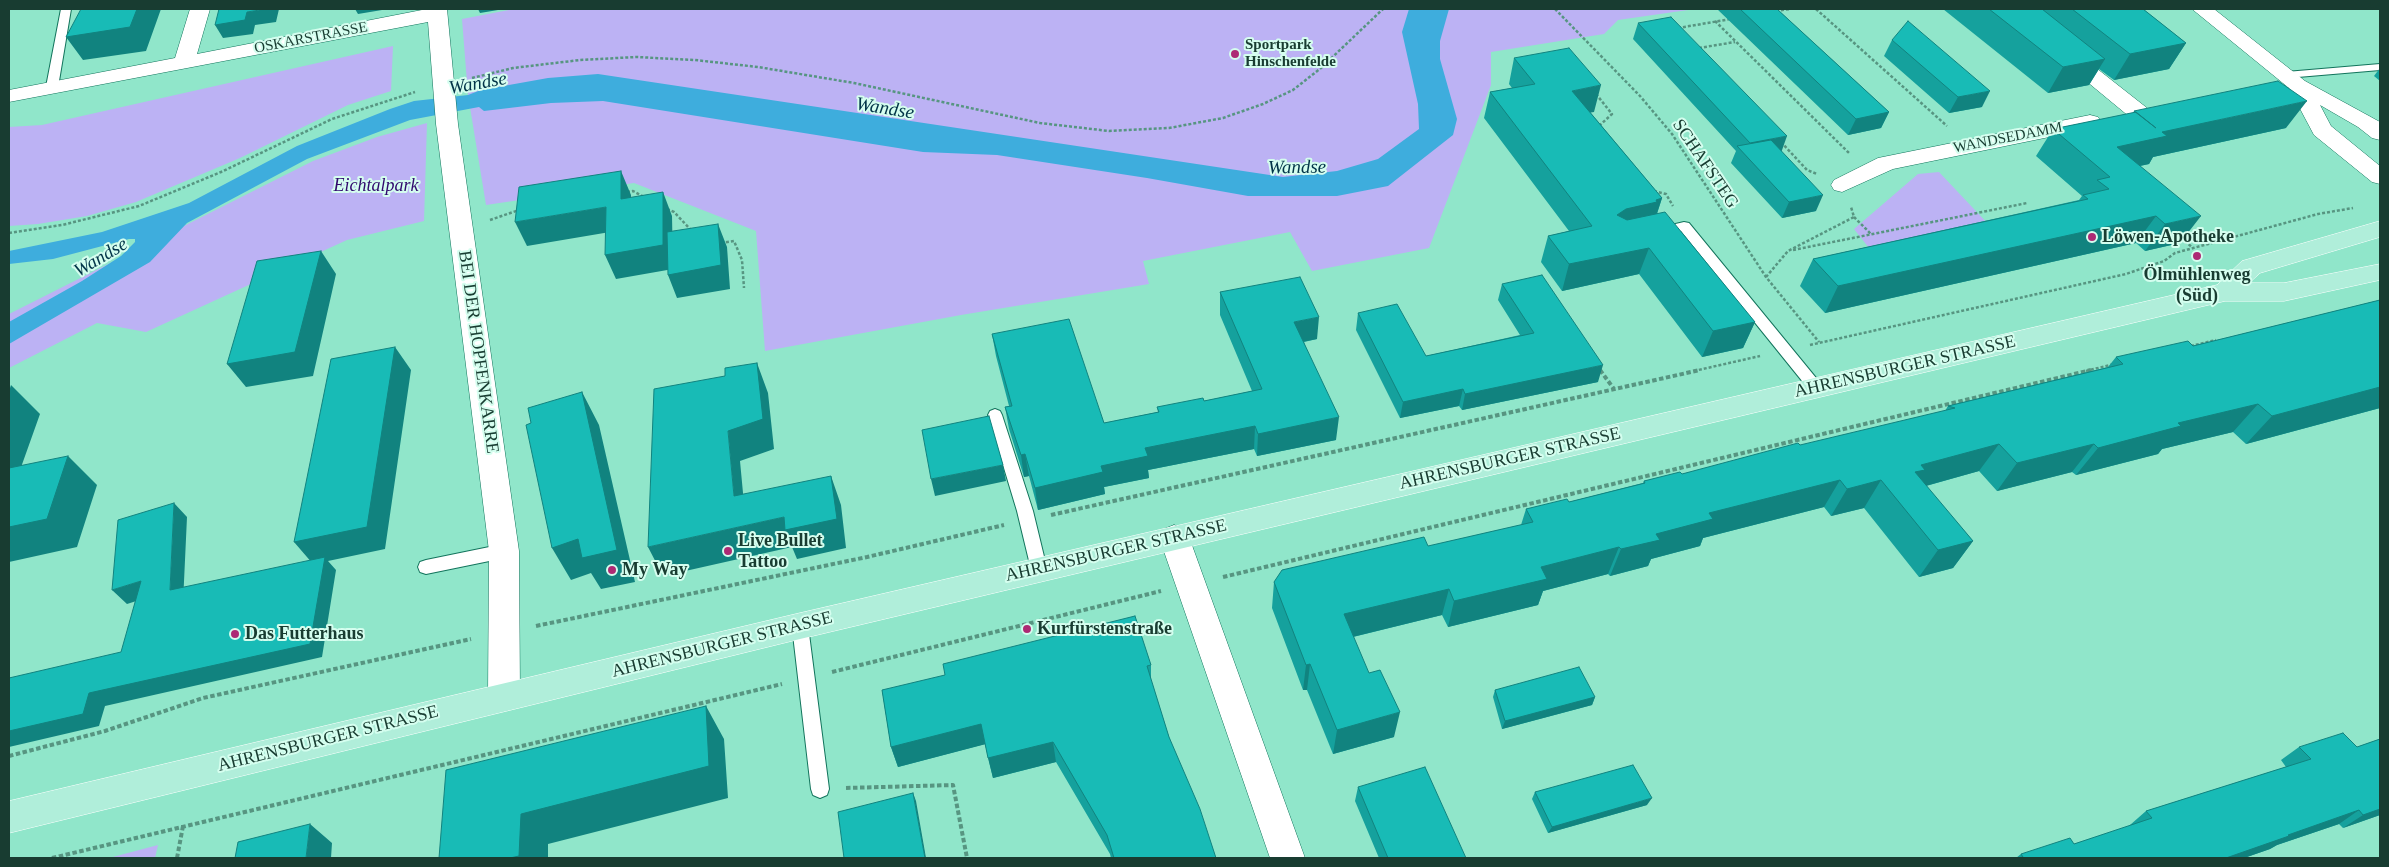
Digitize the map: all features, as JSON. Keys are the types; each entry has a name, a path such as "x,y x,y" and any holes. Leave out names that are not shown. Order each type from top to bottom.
{"main road":[{"path":"2225,292 2251,267 2380,229"},
{"name":"AHRENSBURGER STRASSE","path":"9,816 1039,569 2225,292 2284,292 2380,272"}],"street":[{"path":"184,61 200,9"},
{"name":"WANDSEDAMM","path":"1842,185 1886,163 1968,145 2148,111 2009,9"},
{"path":"2202,9 2292,80 2366,122 2380,133"},
{"name":"OSKARSTRASSE","path":"9,96 437,12"},
{"name":"BEI DER HOPFENKARRE","path":"437,12 443,89 460,229 504,551 504,697"},
{"path":"2267,88 2292,80"},
{"path":"2292,80 2322,130 2380,177"},
{"path":"1174,538 1288,858"}],"lane":[{"path":"52,87 66,9"},
{"path":"2292,80 2380,67"},
{"path":"1647,234 1684,226 1816,388"},
{"path":"995,415 1027,520 1039,569"},
{"path":"426,567 504,551"},
{"path":"800,626 820,789"}],"path":[{"path":"9,233 70,224 139,206 221,172 332,119 364,107 443,89 513,68 580,60 636,56 758,67 854,83 1040,123 1109,131 1169,128 1223,118 1263,104 1293,90 1321,68 1383,9"},
{"name":"SCHAFSTEG","path":"1558,9 1640,96 1672,134 1766,277 1819,343"},
{"path":"1772,12 1790,9"},
{"path":"1816,9 1968,145"},
{"path":"1680,36 1674,29 1734,18"},
{"path":"1715,22 1868,172"},
{"path":"1693,50 1735,42"},
{"path":"1592,90 1612,114 1596,130"},
{"path":"1780,142 1807,170 1842,185 1854,217 1871,234"},
{"path":"1651,190 1666,194 1684,226"},
{"path":"624,193 633,191 650,200"},
{"path":"1788,251 2027,203"},
{"path":"666,208 674,212 692,230 692,238"},
{"path":"9,756 105,731 203,698 504,632 857,559 2126,274 2164,261 2175,253 2318,214 2356,208"},
{"path":"460,229 524,209"},
{"path":"1766,277 1788,251 1854,217"},
{"path":"2178,236 2193,248"},
{"path":"718,244 734,241 742,260 744,288"},
{"path":"2188,347 2217,340"},
{"path":"1215,579 2121,362"},
{"path":"1597,365 1614,389"},
{"path":"52,858 806,678 1165,590"},
{"path":"820,789 953,785 967,858"},
{"path":"177,858 183,826"}],"green space":[{"path":"514,9 1695,9 1618,20 1604,34 1491,52 1491,85 1429,248 1312,271 1290,232 1143,261 1149,284 961,315 765,351 756,231 634,183 486,205 468,95 462,19"},
{"path":"393,46 391,91 348,105 240,158 136,202 87,216 38,224 9,226 9,127 42,125"},
{"name":"Eichtalpark","path":"427,123 424,221 347,240 146,332 97,323 9,368 9,314 313,161 377,137"},
{"path":"1939,172 1990,226 1873,253 1854,229 1918,174"},
{"path":"158,845 155,858 109,858"}],"water":[{"path":"1409,9 1449,9 1440,41 1440,59 1457,119 1453,135 1388,186 1337,196 1248,196 997,155 923,152 603,101 551,103 484,111 479,107 410,120 307,159 187,223 150,262 9,344 9,322 82,281 121,256 135,242 135,239 53,259 9,264 9,251 102,232 189,203 297,146 414,101 468,95 481,90 548,78 598,74 1283,177 1337,171 1378,159 1419,129 1418,104 1402,32"}],"building":[{"path":"81,9 137,9 130,27 66,37"},
{"path":"219,9 266,9 247,12 245,20 215,25"},
{"path":"1740,9 1777,9 1889,112 1856,119"},
{"path":"1989,9 2042,9 2105,59 2063,67"},
{"path":"2072,9 2143,9 2186,43 2130,54"},
{"path":"1671,17 1787,136 1750,143 1638,23"},
{"path":"1908,21 1990,91 1958,97 1892,40"},
{"path":"1569,48 1601,85 1572,91 1662,198 1656,200 1657,202 1626,209 1617,215 1627,220 1665,212 1755,322 1713,331 1649,248 1569,264 1548,236 1592,226 1490,92 1535,84 1514,58"},
{"path":"2278,81 2307,101 2162,132 2167,136 2117,147 2201,216 2165,224 2156,216 1838,286 1813,259 2088,199 2083,195 2109,189 2097,180 2110,177 2053,129"},
{"path":"1771,140 1823,195 1789,202 1737,146"},
{"path":"621,171 621,199 663,192 663,245 605,255 606,207 515,222 519,187"},
{"path":"718,224 721,265 668,275 667,232"},
{"path":"321,251 295,352 227,364 257,261"},
{"path":"1542,275 1603,365 1465,394 1463,389 1403,402 1358,313 1397,304 1426,356 1534,333 1502,284"},
{"path":"1300,277 1319,317 1294,322 1339,417 1258,434 1255,426 1145,448 1148,456 1101,466 1103,472 1035,488 1025,454 1021,455 1005,407 1012,406 992,334 1069,319 1104,423 1159,412 1157,407 1203,398 1204,401 1262,389 1220,292"},
{"path":"2380,300 2380,387 2272,416 2258,404 2178,423 2181,426 2098,448 2094,444 2017,463 1999,444 1921,465 1925,470 1915,472 1973,541 1938,550 1881,480 1847,489 1840,480 1709,513 1713,519 1656,534 1660,540 1621,549 1619,547 1541,567 1547,579 1454,601 1449,589 1344,614 1369,673 1380,670 1400,712 1337,730 1310,664 1306,665 1274,582 1282,570 1424,537 1428,546 1533,522 1526,509 1567,499 1569,502 1680,472 1682,474 1798,443 1800,445 1955,408 1948,406 2123,364 2116,357 2188,341 2193,346"},
{"path":"395,347 367,527 294,542 331,359"},
{"path":"757,363 763,419 728,431 734,496 831,476 837,519 785,530 784,517 648,547 654,389 725,376 725,368"},
{"path":"582,392 617,550 582,558 578,539 552,548 526,425 531,423 528,408"},
{"path":"989,416 1003,465 931,479 922,430"},
{"path":"68,456 47,519 9,527 9,468"},
{"path":"174,503 170,590 325,557 310,644 89,693 83,714 9,731 9,678 121,652 141,581 112,590 118,520"},
{"path":"1135,616 1151,665 1147,666 1169,737 1200,809 1216,858 1114,858 1107,835 1053,742 988,758 981,724 891,747 882,690 945,675 943,664"},
{"path":"1579,667 1595,697 1505,721 1495,690"},
{"path":"706,706 709,766 521,814 519,856 510,858 439,858 446,770"},
{"path":"2343,733 2357,747 2380,739 2380,809 2363,815 2359,810 2226,858 2018,858 2023,857 2021,854 2070,838 2074,844 2152,818 2146,811 2311,759 2299,747"},
{"path":"1633,765 1652,798 1552,827 1535,792"},
{"path":"1425,767 1466,858 1388,858 1358,787"},
{"path":"913,793 925,858 844,858 838,812"},
{"path":"310,824 306,858 235,858 238,842"}],"place":[{"name":"Sportpark Hinschenfelde","path":"1235,54"},
{"name":"Löwen-Apotheke","path":"2092,237"},
{"name":"Ölmühlenweg (Süd)","path":"2197,256"},
{"name":"Live Bullet Tattoo","path":"728,551"},
{"name":"My Way","path":"612,570"},
{"name":"Kurfürstenstraße","path":"1027,629"},
{"name":"Das Futterhaus","path":"235,634"}],"water label":[{"name":"Wandse","path":"478,84"},
{"name":"Wandse","path":"885,109"},
{"name":"Wandse","path":"1297,168"},
{"name":"Wandse","path":"101,258"}]}
